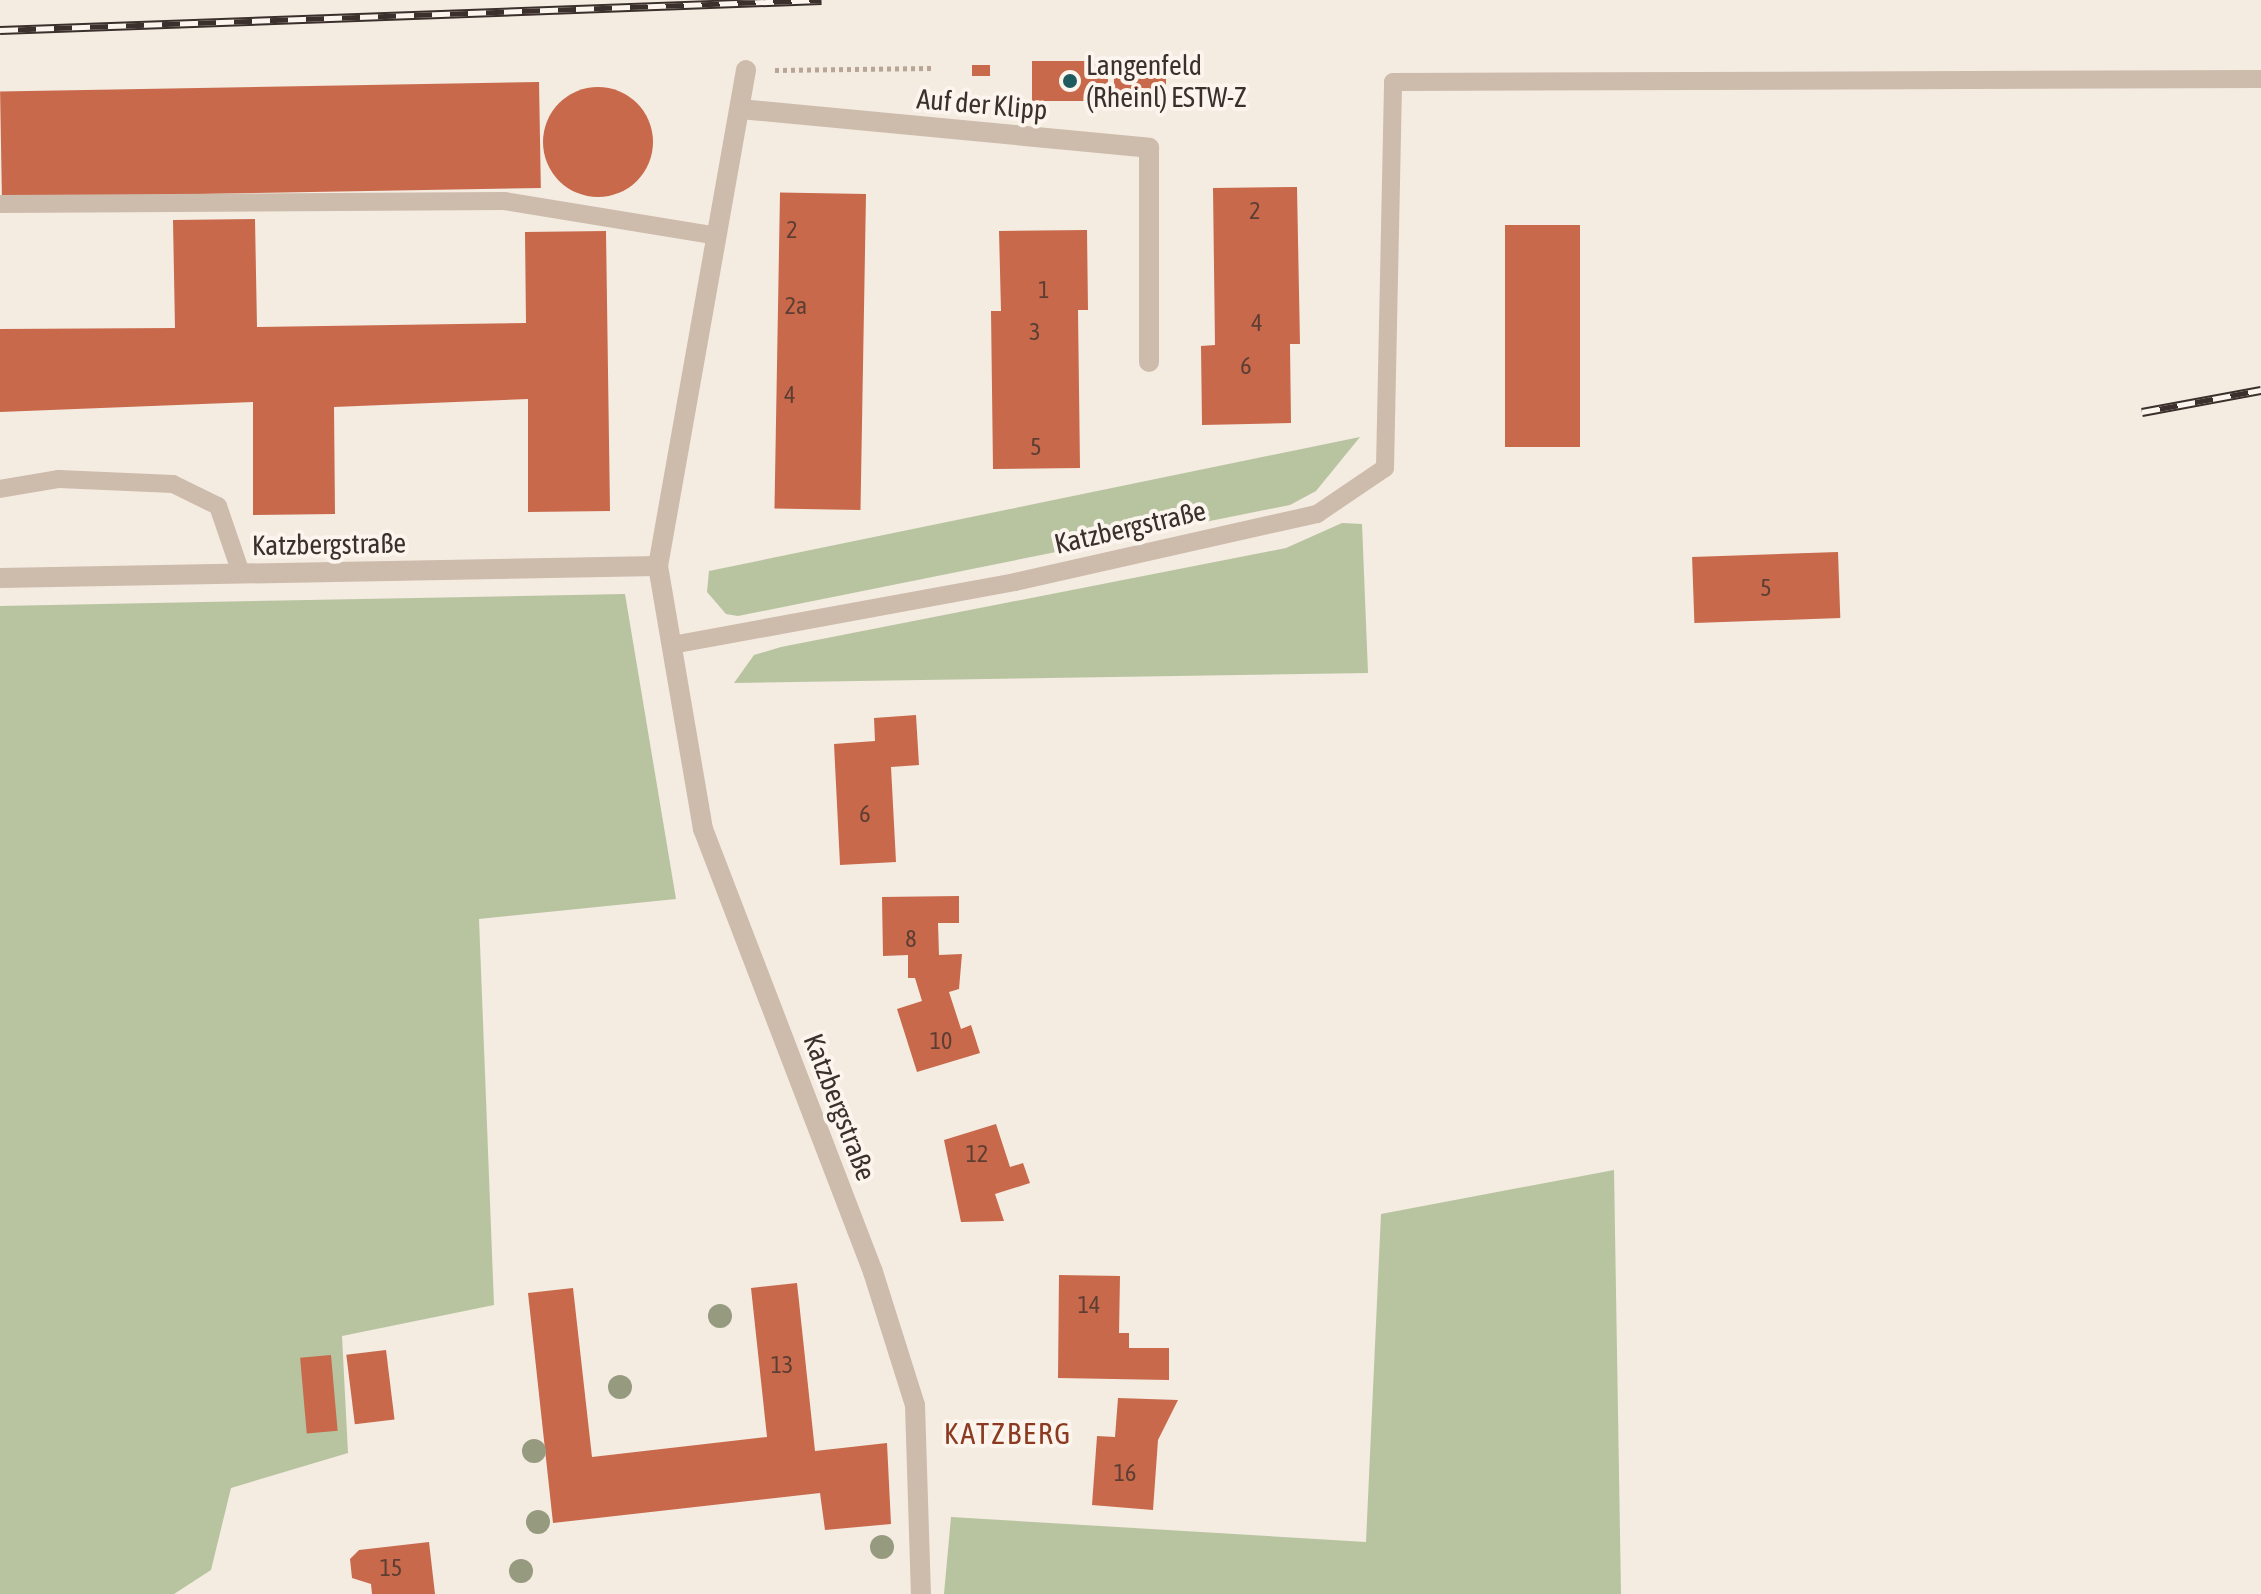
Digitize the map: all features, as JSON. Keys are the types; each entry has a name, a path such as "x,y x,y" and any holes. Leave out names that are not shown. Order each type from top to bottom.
{"street":[{"name":"Katzbergstraße","path":"746,70 658,566 703,829 873,1272 915,1405 921,1594"},
{"name":"Auf der Klipp","path":"740,109 1149,148 1149,362"},
{"name":"Katzbergstraße","path":"0,578 658,566"}],"lane":[{"name":"Katzbergstraße","path":"672,645 1015,582 1317,514 1385,468 1393,82 2261,79"},
{"path":"0,204 504,201 717,236"},
{"path":"0,489 59,479 173,484 218,506 241,573"}],"path":[{"path":"746,70 932,68"}],"green space":[{"path":"1360,437 1316,491 1290,505 738,616 726,614 707,592 709,571"},
{"path":"1342,523 1362,524 1368,673 734,683 754,655 781,647 1286,548"},
{"path":"625,594 676,899 479,919 494,1305 342,1336 348,1453 231,1488 211,1570 174,1594 0,1594 0,606"},
{"path":"1614,1170 1621,1594 944,1594 951,1517 1366,1542 1381,1214"}],"building":[{"name":"Langenfeld (Rheinl) ESTW-Z","path":"1032,61 1108,61 1108,101 1032,101"},
{"path":"972,65 990,65 990,76 972,76"},
{"path":"1114,69 1166,69 1166,104 1114,104"},
{"path":"539,82 541,188 2,197 0,91"},
{"path":"598,87 619,91 637,103 649,121 653,142 649,163 637,181 619,193 598,197 577,193 559,181 547,163 543,142 547,121 559,103 577,91"},
{"path":"1297,187 1300,344 1290,344 1291,423 1202,425 1201,346 1215,345 1213,188"},
{"path":"780,192 866,194 860,510 774,508"},
{"path":"255,219 257,327 526,323 525,232 606,231 610,511 528,512 528,399 334,407 335,514 253,515 253,402 0,412 0,329 175,328 173,220"},
{"path":"1505,225 1580,225 1580,447 1505,447"},
{"path":"1087,230 1088,310 1078,310 1080,468 993,469 991,311 1001,311 999,231"},
{"path":"1838,552 1840,618 1694,623 1692,557"},
{"path":"916,715 919,765 891,767 896,862 840,865 834,744 875,741 874,718"},
{"path":"959,896 959,923 938,923 939,955 962,954 959,989 949,992 961,1029 971,1025 980,1053 917,1072 897,1009 922,1001 915,978 908,978 908,955 883,956 882,897"},
{"path":"996,1124 1010,1167 1023,1163 1030,1183 995,1194 1004,1221 961,1222 944,1140"},
{"path":"1059,1275 1120,1276 1119,1333 1129,1333 1129,1348 1169,1348 1169,1380 1058,1378"},
{"path":"797,1283 815,1451 887,1443 891,1524 825,1530 820,1493 553,1523 528,1293 573,1288 592,1457 767,1437 751,1288"},
{"path":"386,1350 395,1419 355,1424 346,1355"},
{"path":"331,1355 338,1431 307,1433 300,1358"},
{"path":"1118,1398 1178,1400 1158,1440 1153,1510 1092,1505 1097,1436 1115,1437"},
{"path":"429,1542 435,1594 372,1594 371,1584 352,1578 350,1559 359,1550"}],"railway":[{"path":"0,30 821,0"},
{"path":"2142,412 2261,390"}],"place":[{"name":"Langenfeld (Rheinl) ESTW-Z","path":"1070,81"}],"district":[{"name":"KATZBERG","path":"1008,1433"}]}
